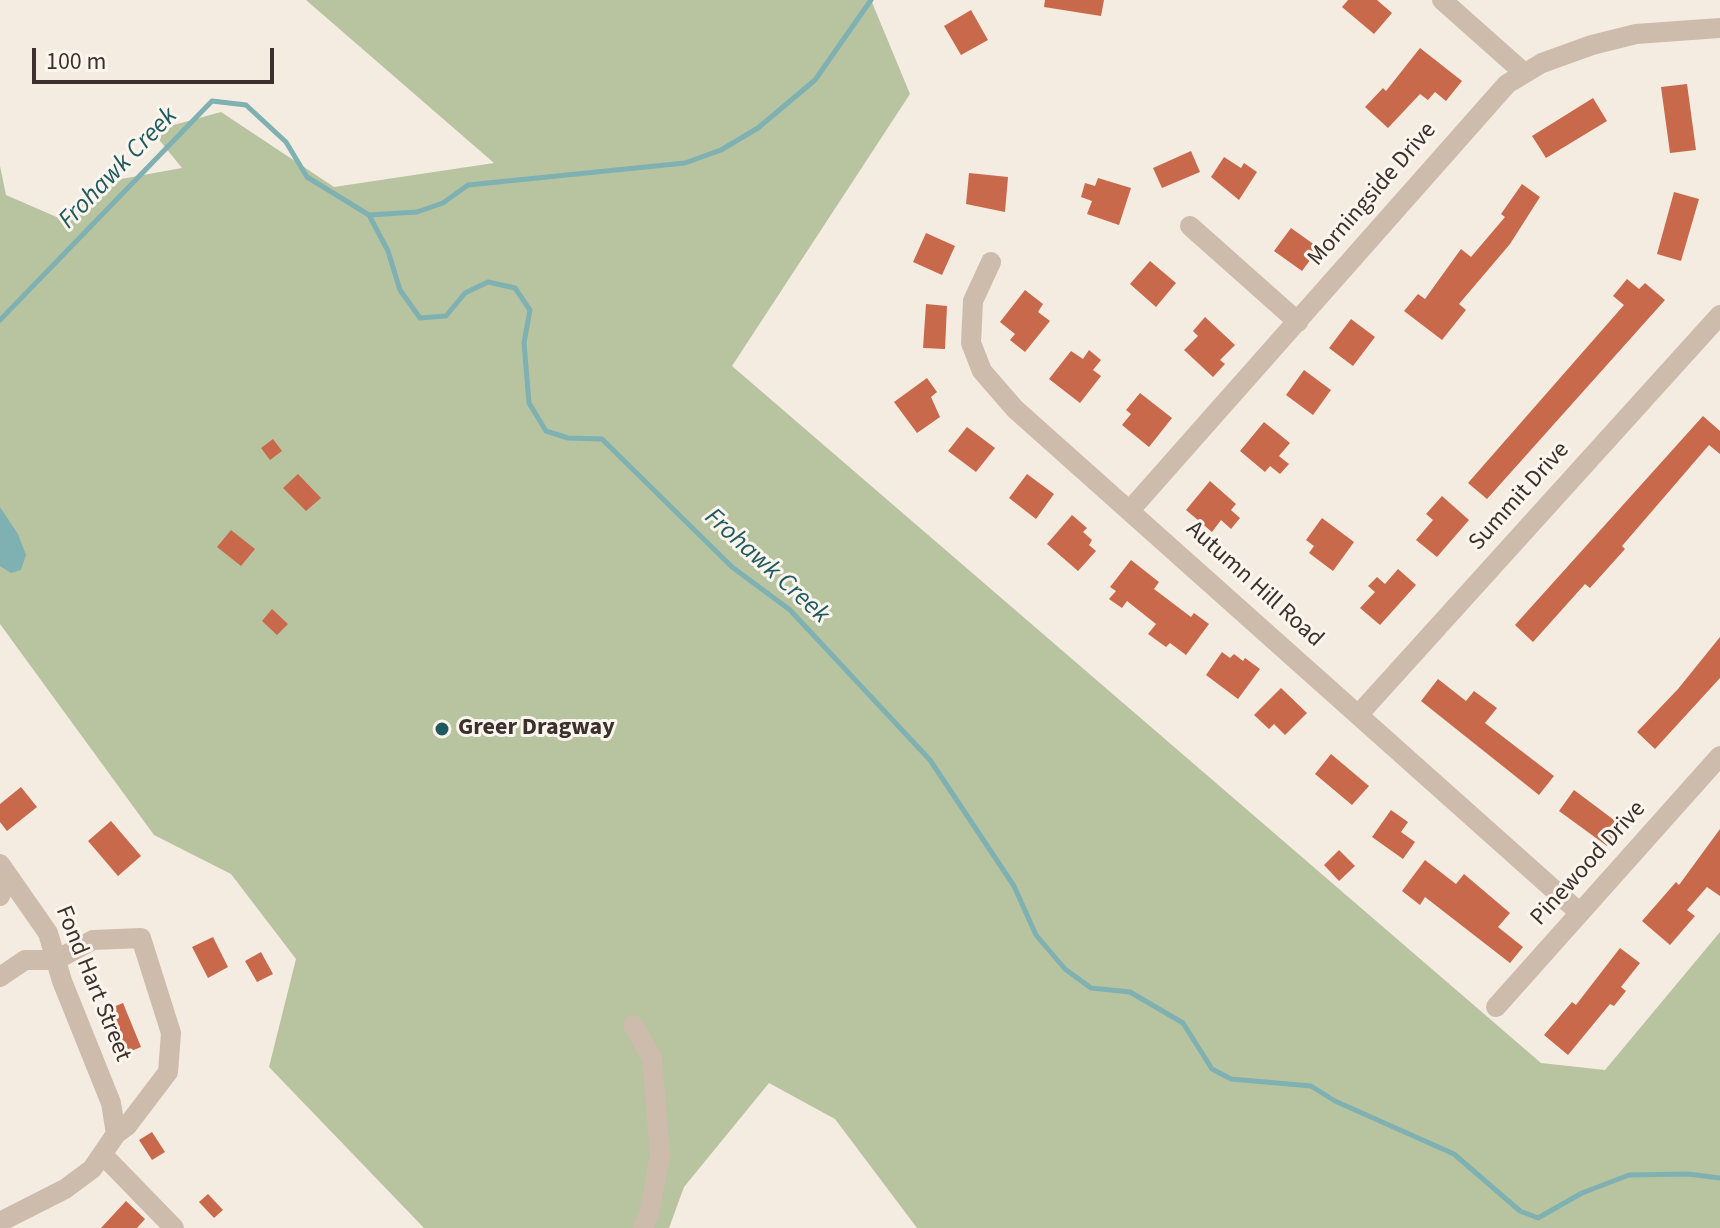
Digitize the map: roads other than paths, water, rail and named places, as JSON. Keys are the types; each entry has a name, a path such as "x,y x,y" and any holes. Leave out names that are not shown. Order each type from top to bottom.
{"street":[{"path":"1442,0 1523,72"},
{"name":"Morningside Drive","path":"1131,509 1492,98 1523,72 1592,45 1636,34 1720,28"},
{"path":"1190,226 1298,322"},
{"name":"Autumn Hill Road","path":"991,262 973,301 971,343 982,371 1015,409 1131,509 1580,913"},
{"name":"Summit Drive","path":"1359,714 1720,315"},
{"name":"Pinewood Drive","path":"1496,1007 1720,756"},
{"name":"Fond Hart Street","path":"3,879 39,916 111,1103 116,1134"},
{"path":"0,977 25,960 56,960 93,940 141,938 171,1033 168,1072 127,1126 116,1134 103,1155 80,1180 0,1222"},
{"path":"633,1025 652,1058 660,1156 649,1214 643,1228"},
{"path":"103,1155 174,1228"}],"water":[{"path":"0,507 18,534 26,555 21,570 11,573 0,566"}],"waterway":[{"path":"369,215 417,212 443,203 468,185 685,163 721,150 758,128 815,80 871,0"},
{"name":"Frohawk Creek","path":"0,320 212,101 246,105 286,142 307,177 369,215 388,251 400,290 420,318 446,316 465,293 488,282 515,288 530,310 524,343 529,403 546,431 568,438 602,439 732,567 790,610 930,760 1014,886 1036,935 1065,969 1091,988 1130,992 1183,1023 1212,1069 1231,1079 1311,1086 1335,1101 1454,1154 1520,1211 1538,1218 1582,1193 1629,1175 1688,1174 1720,1178"}],"place":[{"name":"Greer Dragway","path":"442,729"}]}
